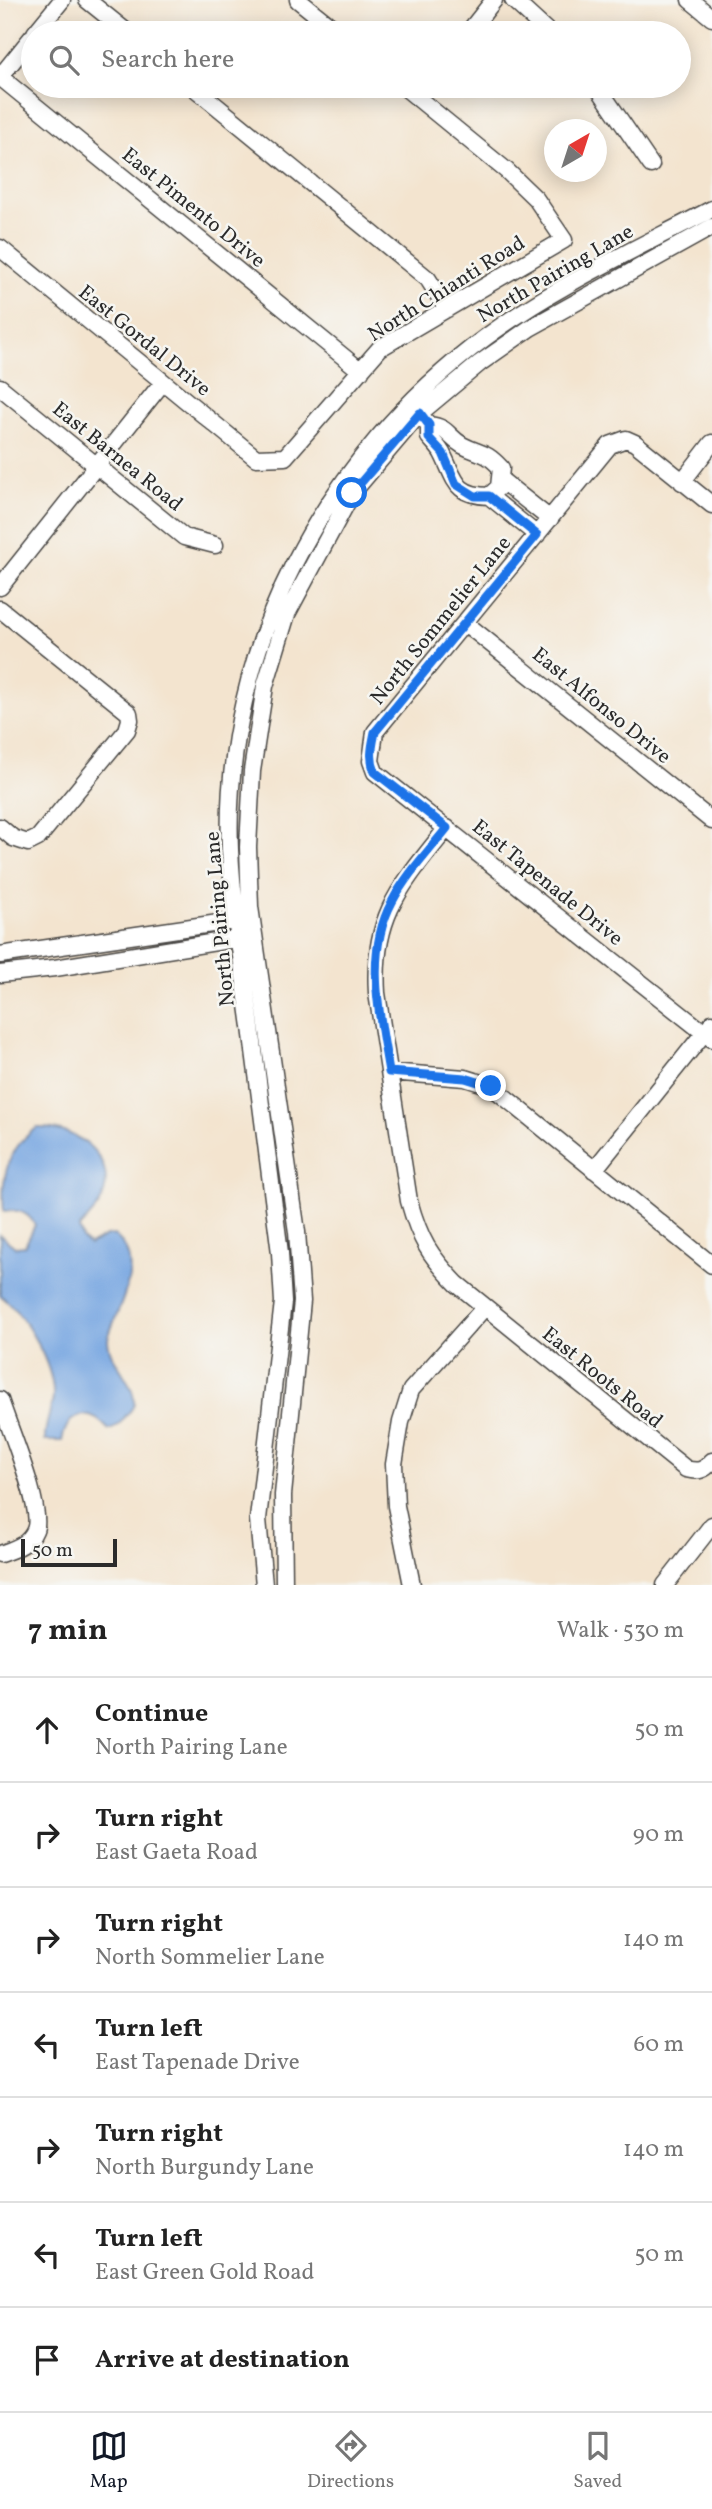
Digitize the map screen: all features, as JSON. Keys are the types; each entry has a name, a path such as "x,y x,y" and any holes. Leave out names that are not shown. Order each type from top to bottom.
{"street":[{"path":"45,21 62,0"},
{"path":"87,0 113,21"},
{"path":"298,0 324,21"},
{"path":"477,21 494,0"},
{"path":"513,0 536,21"},
{"path":"690,0 712,18"},
{"path":"0,77 21,51"},
{"name":"East Pimento Drive","path":"0,77 21,94"},
{"name":"East Pimento Drive","path":"26,98 361,371"},
{"path":"207,98 428,279 447,309"},
{"name":"North Chianti Road","path":"265,458 285,457 380,348 564,240 536,199 428,98"},
{"path":"605,98 651,165"},
{"name":"North Pairing Lane","path":"419,413 453,363 514,317 712,209"},
{"name":"North Pairing Lane","path":"284,1585 283,1495 302,1301 297,1231 230,848 233,764 247,689 265,628 299,550 342,481 480,363 530,328 712,227"},
{"name":"East Gordal Drive","path":"0,248 256,458 265,458"},
{"path":"0,587 163,382"},
{"name":"East Barnea Road","path":"0,387 184,537 215,545"},
{"path":"419,413 441,426 462,445 489,456 501,468 499,487 489,496"},
{"path":"419,413 429,438 443,453 456,484 475,496 489,496 537,535"},
{"name":"North Sommelier Lane","path":"371,749 375,732 610,445 626,439 635,443 682,482"},
{"path":"712,443 682,482 712,506"},
{"path":"501,480 550,519"},
{"path":"0,609 129,713 130,720 127,730 38,838 28,843 13,838 0,827"},
{"name":"East Alfonso Drive","path":"465,622 712,821"},
{"name":"East Tapenade Drive","path":"371,749 375,772 709,1032"},
{"name":"East Roots Road","path":"447,828 390,905 378,946 376,971 377,993 409,1201 417,1231 432,1259 490,1312 686,1469 698,1472 706,1469 712,1461"},
{"path":"0,955 244,919"},
{"path":"0,974 55,968 247,937"},
{"name":"North Pairing Lane","path":"247,937 280,1253 282,1301 258,1518 264,1585"},
{"path":"594,1170 709,1032"},
{"path":"389,1072 465,1078 491,1086 712,1265"},
{"path":"412,1585 396,1506 394,1464 401,1422 411,1390 490,1312"},
{"path":"0,1400 36,1507 36,1529 25,1544 0,1553"},
{"path":"665,1585 712,1525"}],"water":[{"path":"37,1128 52,1129 80,1139 92,1148 100,1159 105,1172 105,1187 100,1203 79,1228 82,1239 89,1245 114,1235 123,1244 130,1264 127,1287 108,1339 112,1354 131,1387 134,1404 118,1425 109,1430 94,1418 74,1418 69,1423 62,1441 45,1441 53,1398 44,1357 19,1315 0,1295 0,1235 15,1247 25,1246 35,1225 22,1212 4,1211 5,1175 19,1144"}],"route":[{"path":"352,493 420,413 429,425 429,438 443,453 456,484 475,496 489,496 537,535 375,732 371,749 375,772 447,828 402,884 390,905 378,946 377,993 389,1072 465,1078 491,1086"}]}
